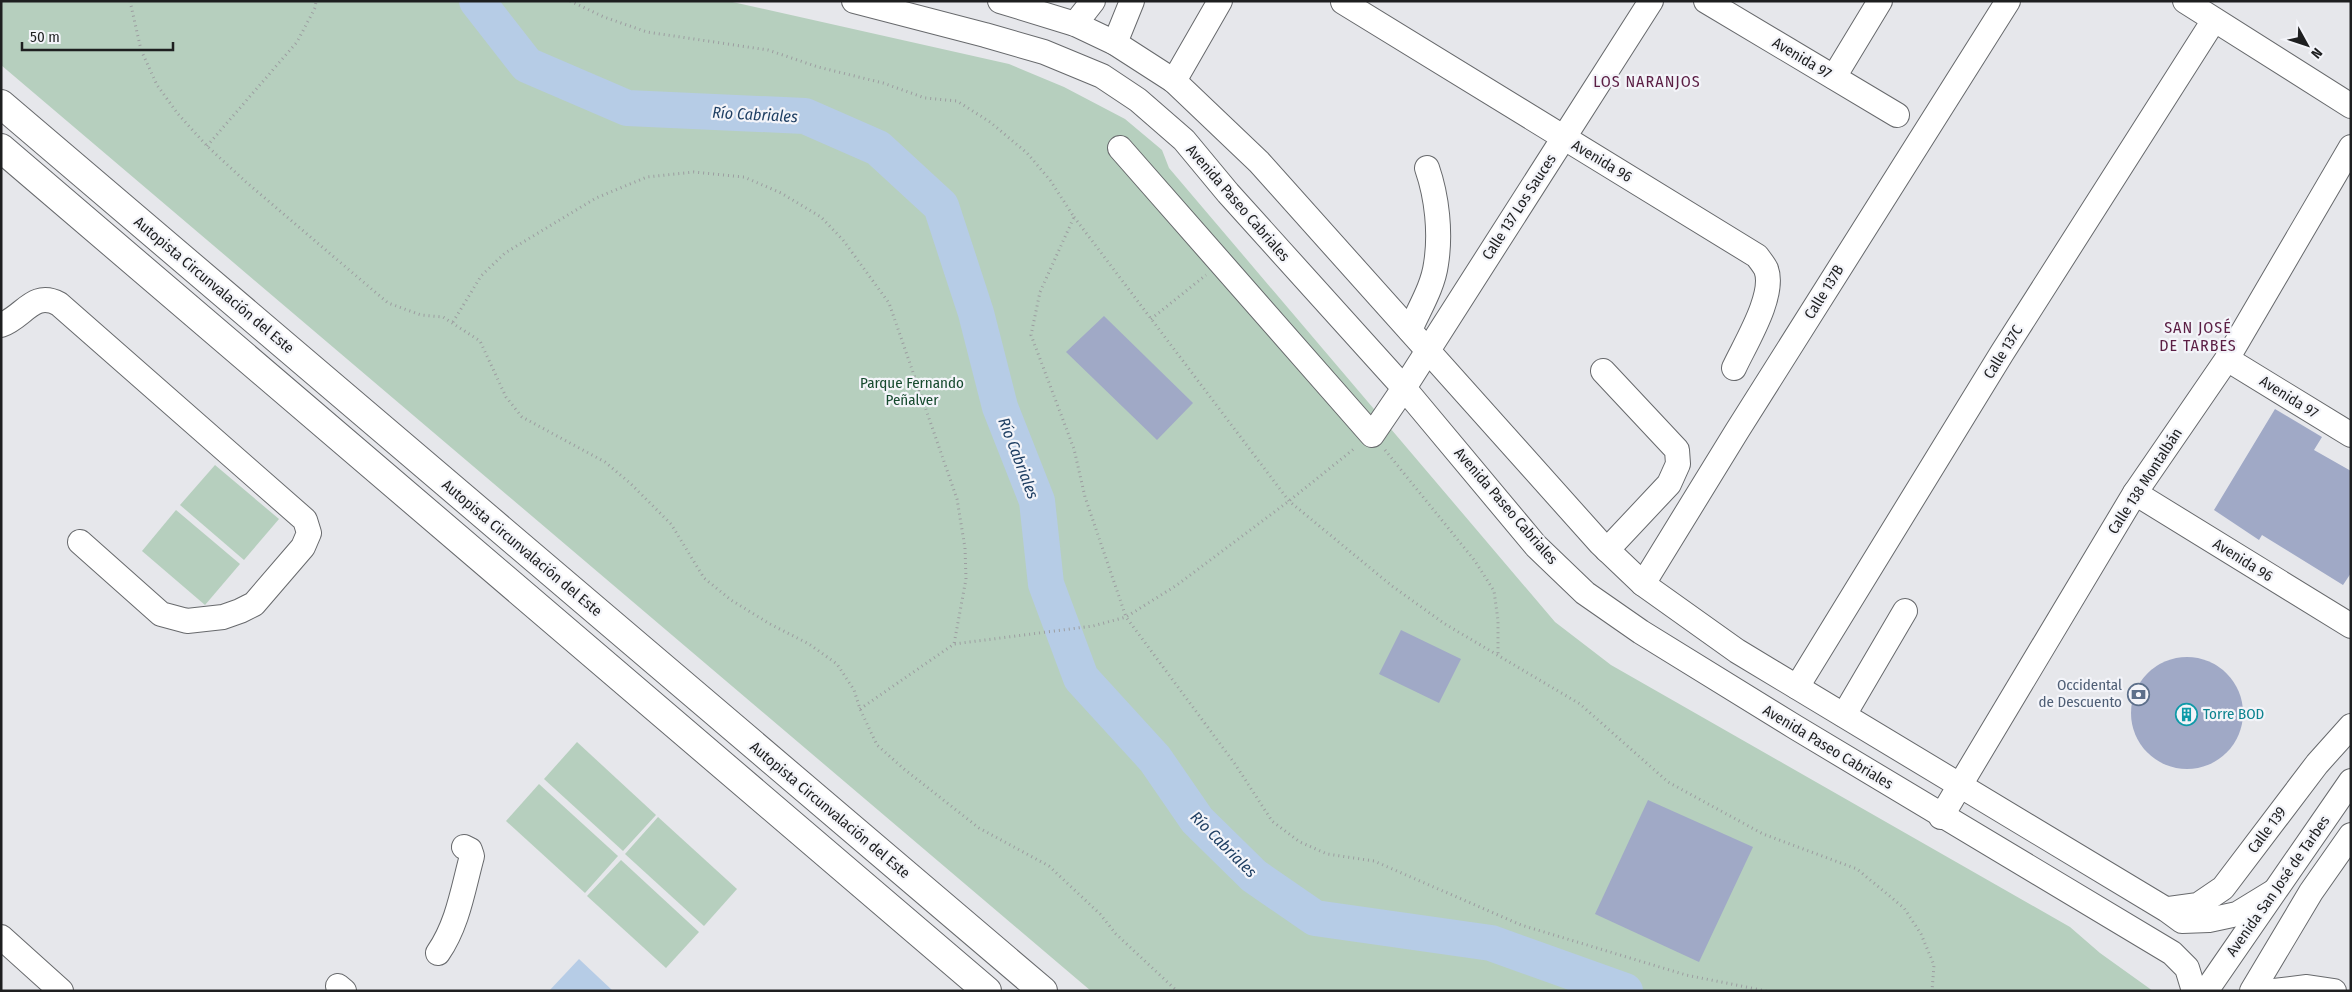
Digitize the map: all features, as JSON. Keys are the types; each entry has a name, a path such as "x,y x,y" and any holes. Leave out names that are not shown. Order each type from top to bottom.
{"highway":[{"name":"Autopista Circunvalación del Este","path":"1,104 1043,991"},
{"path":"1,148 987,991"}],"street":[{"name":"Avenida Paseo Cabriales","path":"854,1 1044,52 1102,76 1138,100 1184,140 1228,193 1404,388 1536,546 1585,593 1641,632 1941,817 2172,954 2188,968 2194,991"},
{"path":"1000,1 1075,24 1115,43 1174,80 1259,162 1428,350 1526,463 1607,550 1643,584 1737,651 1962,785 2182,921 2209,920 2237,914 2273,892"},
{"path":"1075,24 1093,1"},
{"path":"1115,43 1132,1"},
{"path":"1174,80 1220,1"},
{"name":"Calle 137 Los Sauces","path":"1372,434 1404,388 1651,1"},
{"name":"Avenida 97","path":"1706,1 1897,116"},
{"path":"1834,77 1880,1"},
{"name":"Calle 137B","path":"1643,584 1921,137 2008,1"},
{"path":"2185,1 2351,106"},
{"name":"Avenida 96","path":"1343,2 1757,256 1766,269 1768,287 1762,307 1734,368"},
{"name":"Calle 137C","path":"1797,687 2002,353 2214,20"},
{"path":"1120,148 1372,434"},
{"name":"Calle 138 Montalbán","path":"1941,817 1962,785 2135,493 2226,359 2351,148"},
{"path":"1410,330 1436,265 1436,204 1433,185 1427,168"},
{"path":"1,325 38,300 49,299 59,304 305,520 309,533 303,547 254,604 223,616 187,621 161,614 80,542"},
{"name":"Avenida 97","path":"2226,359 2351,436"},
{"path":"1603,371 1677,450 1678,464 1669,484 1607,550"},
{"name":"Avenida 96","path":"2135,493 2351,626"},
{"path":"1844,715 1905,611"},
{"name":"Calle 139","path":"2167,910 2198,906 2223,888 2317,764 2351,726"},
{"name":"Avenida San José de Tarbes","path":"2206,991 2351,781"},
{"name":"Avenida San José de Tarbes","path":"2252,991 2311,892 2351,835"},
{"path":"438,953 448,939 455,922 472,856 470,850 464,847"},
{"path":"1,937 60,991"},
{"path":"2274,991 2307,986 2334,991"}],"path":[{"path":"130,1 141,50 157,85 207,146 388,303 421,316 444,317 480,341 506,397 522,417 605,462 630,483 671,524 704,578 731,600 770,624 809,644 837,664 854,690 860,709 878,744 904,769 979,828 1048,866 1100,914 1116,934 1177,991"},
{"path":"207,146 297,42 315,8 316,1"},
{"path":"570,1 604,17 648,32 768,50 818,66 883,83 925,98 957,101 990,122 1027,153 1050,180 1074,217 1289,501 1392,586 1445,624 1580,704 1668,782 1763,834 1857,870 1904,908 1921,934 1934,965 1932,991"},
{"path":"453,322 481,276 505,253 596,198 647,177 694,172 744,177 780,193 820,217 844,240 889,302 956,499 965,548 966,579 954,644"},
{"path":"1074,217 1040,292 1031,335 1074,449 1085,497 1126,617 1235,764 1272,821 1300,842 1327,854 1374,861 1521,925 1686,975 1766,991"},
{"path":"1152,319 1221,263"},
{"path":"860,709 954,644 1093,626 1126,617 1177,585 1289,501 1372,434 1475,561 1494,591 1498,655"}],"green space":[{"name":"Parque Fernando Peñalver","path":"1,1 728,1 1009,64 1064,87 1125,119 1162,150 1169,168 1555,622 1611,665 2070,927 2100,953 2153,991 1091,991 1,65"},
{"path":"215,465 279,519 244,560 180,505"},
{"path":"176,510 240,564 205,605 142,551"},
{"path":"577,742 656,815 623,851 544,779"},
{"path":"539,784 618,856 585,893 506,821"},
{"path":"658,817 737,889 704,926 625,854"},
{"path":"621,860 699,932 666,968 587,896"}],"water":[{"path":"579,959 613,991 549,991"}],"building":[{"path":"1104,316 1193,403 1157,440 1066,352"},
{"path":"2275,409 2322,437 2314,450 2351,471 2351,573 2343,585 2262,535 2259,540 2214,510"},
{"path":"1401,630 1461,659 1439,703 1379,674"},
{"name":"Torre BOD","path":"2187,657 2209,661 2227,673 2239,691 2243,713 2239,735 2227,753 2209,765 2187,769 2165,765 2147,753 2135,735 2131,713 2135,691 2147,673 2165,661"},
{"path":"1648,800 1753,847 1699,962 1595,914"}],"waterway":[{"name":"Río Cabriales","path":"477,1 527,65 627,108 805,116 878,148 941,206 976,313 1000,407 1037,501 1046,584 1081,678 1155,759 1197,820 1254,876 1315,918 1491,943 1625,991"}],"place":[{"name":"Occidental de Descuento","path":"2138,694"},
{"name":"Torre BOD","path":"2187,714"}],"district":[{"name":"LOS NARANJOS","path":"1647,81"},
{"name":"SAN JOSÉ DE TARBES","path":"2198,336"}]}
